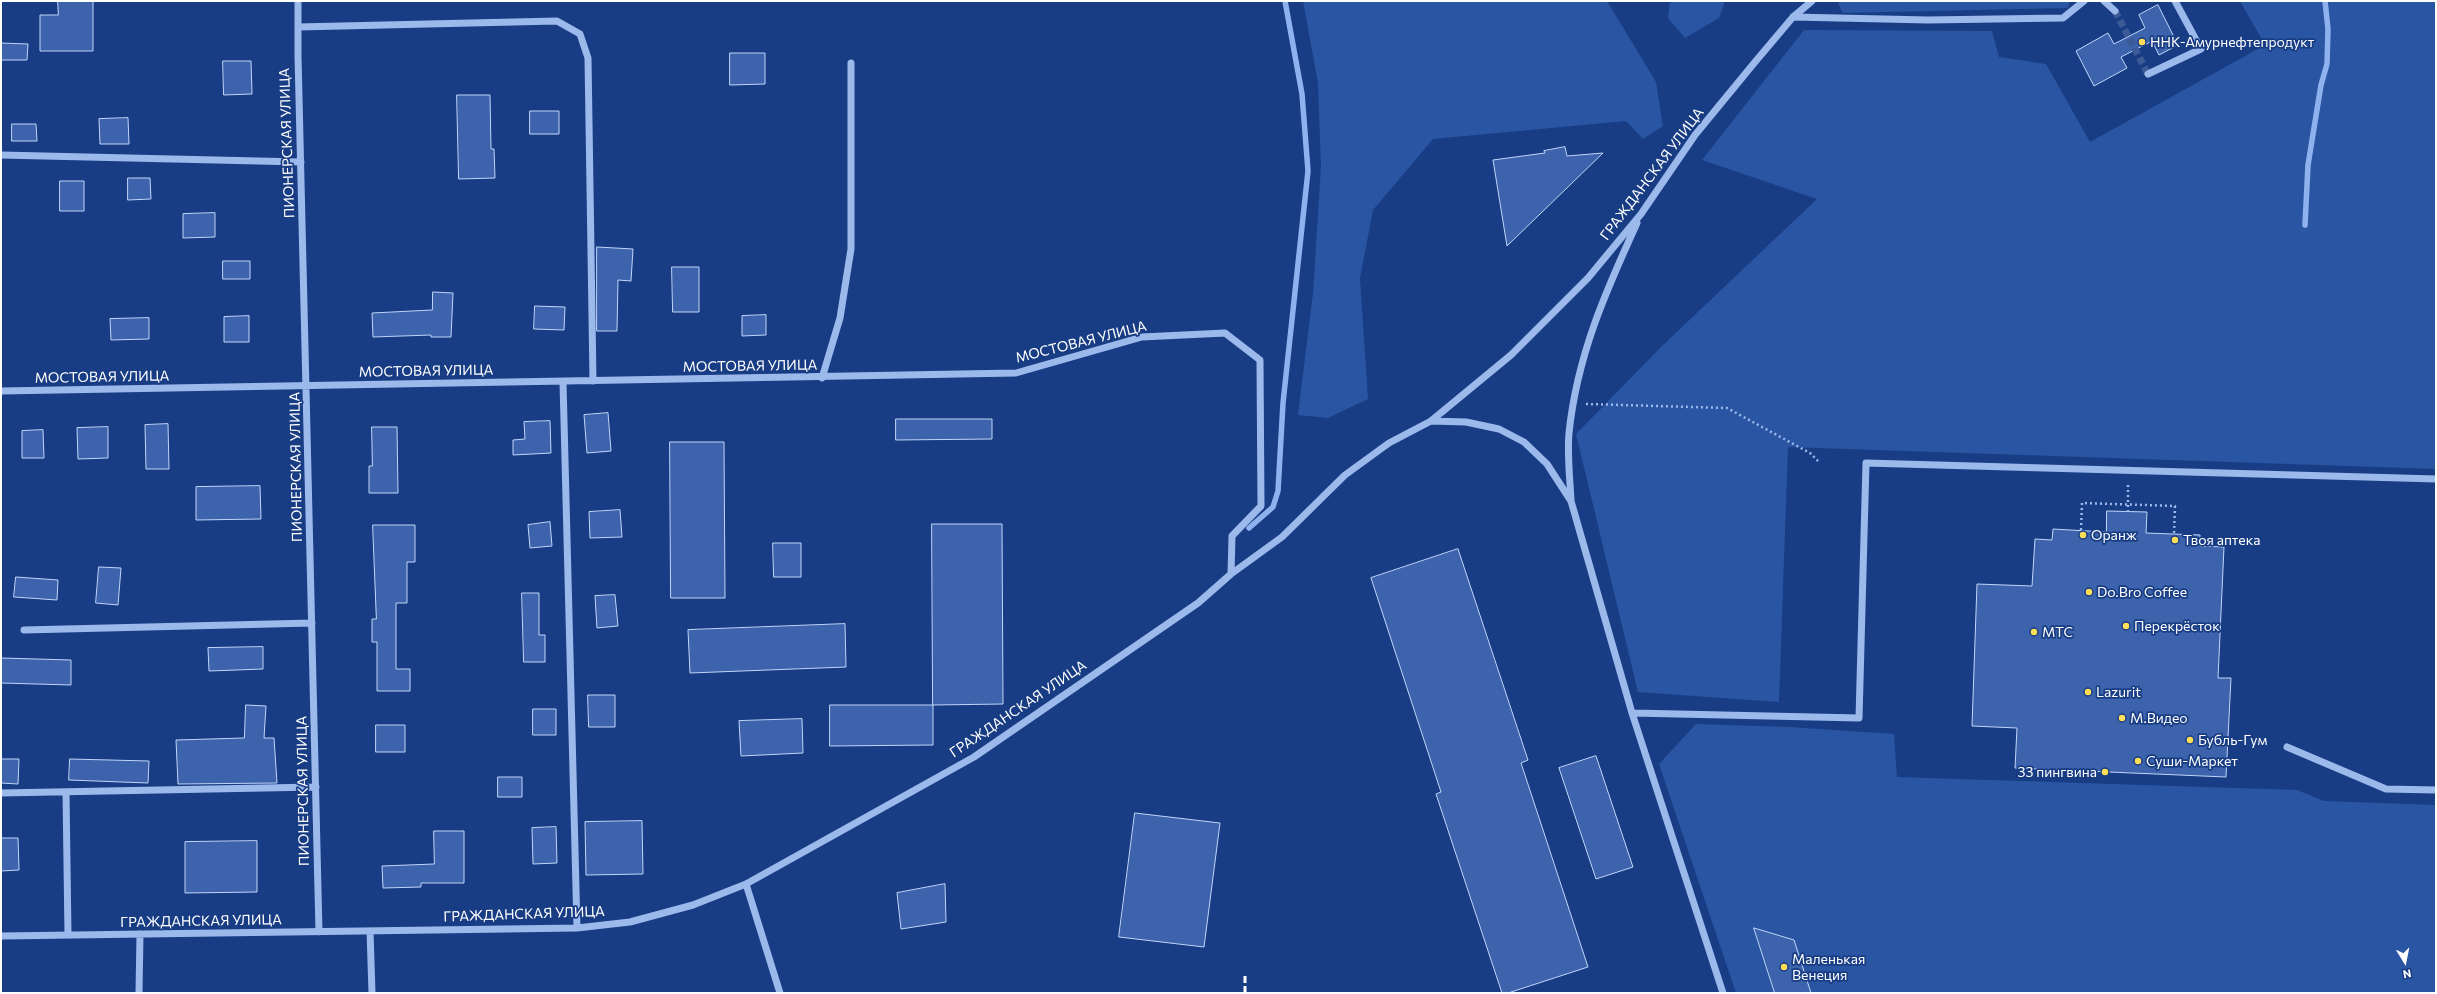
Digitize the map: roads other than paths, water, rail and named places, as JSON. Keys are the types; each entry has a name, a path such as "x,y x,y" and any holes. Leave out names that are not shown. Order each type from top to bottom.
{"street":[{"name":"ПИОНЕРСКАЯ УЛИЦА","path":"298,1 319,932"},
{"name":"ГРАЖДАНСКАЯ УЛИЦА","path":"1,936 577,928 630,922 693,905 746,884 974,757 1198,603 1231,574 1282,537 1345,475 1389,443 1431,421 1511,355 1588,278 1641,214 1695,135 1793,17 1812,1"},
{"path":"1793,17 1928,20 2063,18 2084,1"},
{"path":"2104,1 2115,11"},
{"path":"2148,74 2201,49 2175,1"},
{"path":"298,27 557,21 580,34 588,58 593,381"},
{"path":"822,378 840,318 851,249 851,63"},
{"path":"1,155 301,162"},
{"path":"1641,214 1602,299 1579,370 1569,435 1571,501 1632,713 1723,993"},
{"name":"МОСТОВАЯ УЛИЦА","path":"1,391 822,378 1016,373 1142,337 1225,333 1260,360 1261,506 1232,536 1231,574"},
{"path":"563,382 577,928"},
{"path":"1431,421 1466,422 1499,429 1524,442 1547,464 1571,501"},
{"path":"1632,713 1859,718 1866,463 2128,472 2436,479"},
{"path":"24,630 312,623"},
{"path":"2287,747 2386,790 2436,790"},
{"path":"1,793 316,787"},
{"path":"66,792 68,935"},
{"path":"746,884 780,993"},
{"path":"370,931 372,993"},
{"path":"139,993 140,934"}],"waterway":[{"path":"1249,528 1273,507 1278,491 1283,403 1308,171 1302,94 1285,1"},
{"path":"2305,225 2308,165 2321,85 2327,64 2328,29 2325,1"}],"tunnel":[{"path":"2115,11 2148,74"}],"railway":[{"path":"1245,976 1245,993"}],"place":[{"name":"ННК-Амурнефтепродукт","path":"2142,42"},
{"name":"Оранж","path":"2083,535"},
{"name":"Твоя аптека","path":"2175,540"},
{"name":"Do.Bro Coffee","path":"2089,592"},
{"name":"Перекрёсток","path":"2126,626"},
{"name":"МТС","path":"2034,632"},
{"name":"Lazurit","path":"2088,692"},
{"name":"М.Видео","path":"2122,718"},
{"name":"Бубль-Гум","path":"2190,740"},
{"name":"Суши-Маркет","path":"2138,761"},
{"name":"33 пингвина","path":"2105,772"},
{"name":"Маленькая Венеция","path":"1784,967"}]}
